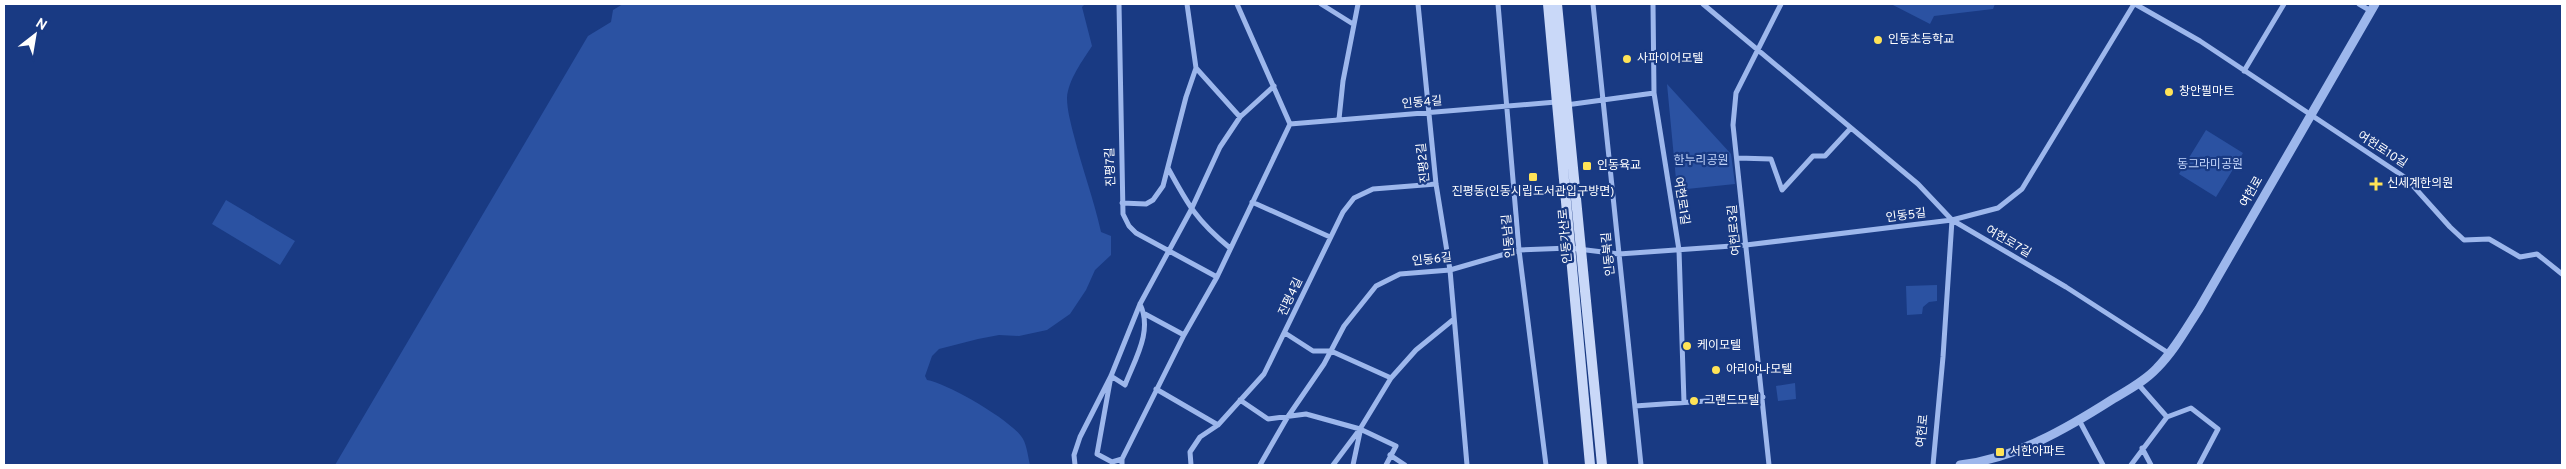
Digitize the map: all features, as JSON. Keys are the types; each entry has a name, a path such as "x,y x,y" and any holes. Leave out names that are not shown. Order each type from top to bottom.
{"main road":[{"name":"인동가산로","path":"1548,4 1556,102 1602,465"},
{"name":"인동가산로","path":"1557,4 1566,106 1590,465"}],"street":[{"name":"진평7길","path":"1118,4 1122,214 1129,226 1148,240 1168,249 1217,277"},
{"path":"1122,203 1137,204 1153,200 1163,186 1186,97 1196,68 1187,4"},
{"path":"1111,376 1096,454 1112,462 1122,462 1156,389 1217,277 1290,124 1238,4"},
{"path":"1321,4 1353,24"},
{"path":"1339,119 1353,24 1358,4"},
{"name":"진평2길","path":"1418,4 1436,184 1450,270 1467,465"},
{"name":"인동남길","path":"1498,4 1509,105 1520,250 1546,465"},
{"name":"인동북길","path":"1593,4 1601,100 1641,465"},
{"name":"여헌로1길","path":"1653,4 1654,93 1678,250 1684,402"},
{"name":"여헌로7길","path":"1703,4 1918,184 1952,220 2066,287 2170,354"},
{"name":"여헌로3길","path":"1769,465 1733,125 1736,94 1781,4"},
{"path":"2134,4 2200,41 2310,116"},
{"name":"인동5길","path":"1575,249 1619,254 1746,245 1952,220 1998,208 2022,189 2134,4"},
{"path":"2244,71 2284,4"},
{"path":"2359,4 2373,7"},
{"name":"여헌로","path":"1960,465 1979,463 2018,451 2080,420 2156,370 2170,354 2199,309 2373,7"},
{"path":"1196,68 1240,117"},
{"path":"1075,465 1074,455 1080,437 1111,376 1140,304 1168,249 1191,210 1220,146 1240,117 1274,86"},
{"path":"1566,106 1654,93"},
{"name":"인동4길","path":"1290,124 1556,102"},
{"name":"여헌로10길","path":"2310,116 2406,178 2464,240 2489,239 2520,258 2537,254 2562,274"},
{"path":"1738,158 1771,158 1782,190 1813,156 1825,156 1850,129"},
{"path":"1168,168 1191,210 1209,232 1230,248"},
{"name":"진평4길","path":"1191,465 1190,452 1200,437 1218,425 1264,374 1330,237 1343,212 1354,198 1374,189 1436,184"},
{"path":"1252,202 1330,237"},
{"name":"여헌로","path":"1932,465 1942,366 1952,220"},
{"name":"인동6길","path":"1260,465 1287,418 1331,351 1344,326 1376,286 1400,274 1450,270 1520,250 1575,249"},
{"path":"1111,376 1125,384 1143,344 1145,314 1140,304"},
{"path":"1145,314 1184,335"},
{"path":"1333,465 1360,429 1391,378 1416,350 1454,319"},
{"path":"1285,333 1313,350 1331,351 1391,378"},
{"path":"2138,383 2167,417"},
{"path":"1156,389 1218,425"},
{"path":"1635,406 1763,397"},
{"path":"1240,400 1268,419 1306,414 1360,429 1396,446 1386,465"},
{"path":"2131,465 2167,417 2190,408 2218,430 2199,465"},
{"path":"2080,420 2103,465"},
{"path":"1353,465 1360,429"},
{"path":"2142,448 2151,465"},
{"path":"1390,455 1405,465"}],"green space":[{"path":"623,4 1085,4 1082,7 1092,46 1073,77 1068,91 1067,103 1074,136 1101,232 1111,236 1111,255 1095,270 1086,290 1070,314 1047,330 1019,336 999,335 939,349 932,356 925,376 927,380 964,395 994,413 1017,431 1023,439 1030,465 335,465 588,36 611,22 613,10"},
{"path":"1891,4 1995,4 1993,9 1934,16 1930,24"},
{"name":"한누리공원","path":"1667,84 1731,154 1735,184 1677,190"},
{"name":"동그라미공원","path":"2206,130 2243,153 2216,197 2179,174"},
{"path":"226,200 295,241 280,265 212,224"},
{"path":"1937,285 1937,301 1929,302 1923,307 1922,314 1907,315 1906,286"},
{"path":"1795,383 1796,399 1778,401 1776,386"}],"place":[{"name":"인동초등학교","path":"1878,40"},
{"name":"사파이어모텔","path":"1627,59"},
{"name":"창안필마트","path":"2169,92"},
{"name":"인동육교","path":"1587,166"},
{"name":"진평동(인동시립도서관입구방면)","path":"1533,177"},
{"name":"신세계한의원","path":"2376,184"},
{"name":"케이모텔","path":"1687,346"},
{"name":"아리아나모텔","path":"1716,370"},
{"name":"그랜드모텔","path":"1694,401"},
{"name":"서한아파트","path":"2000,452"}]}
